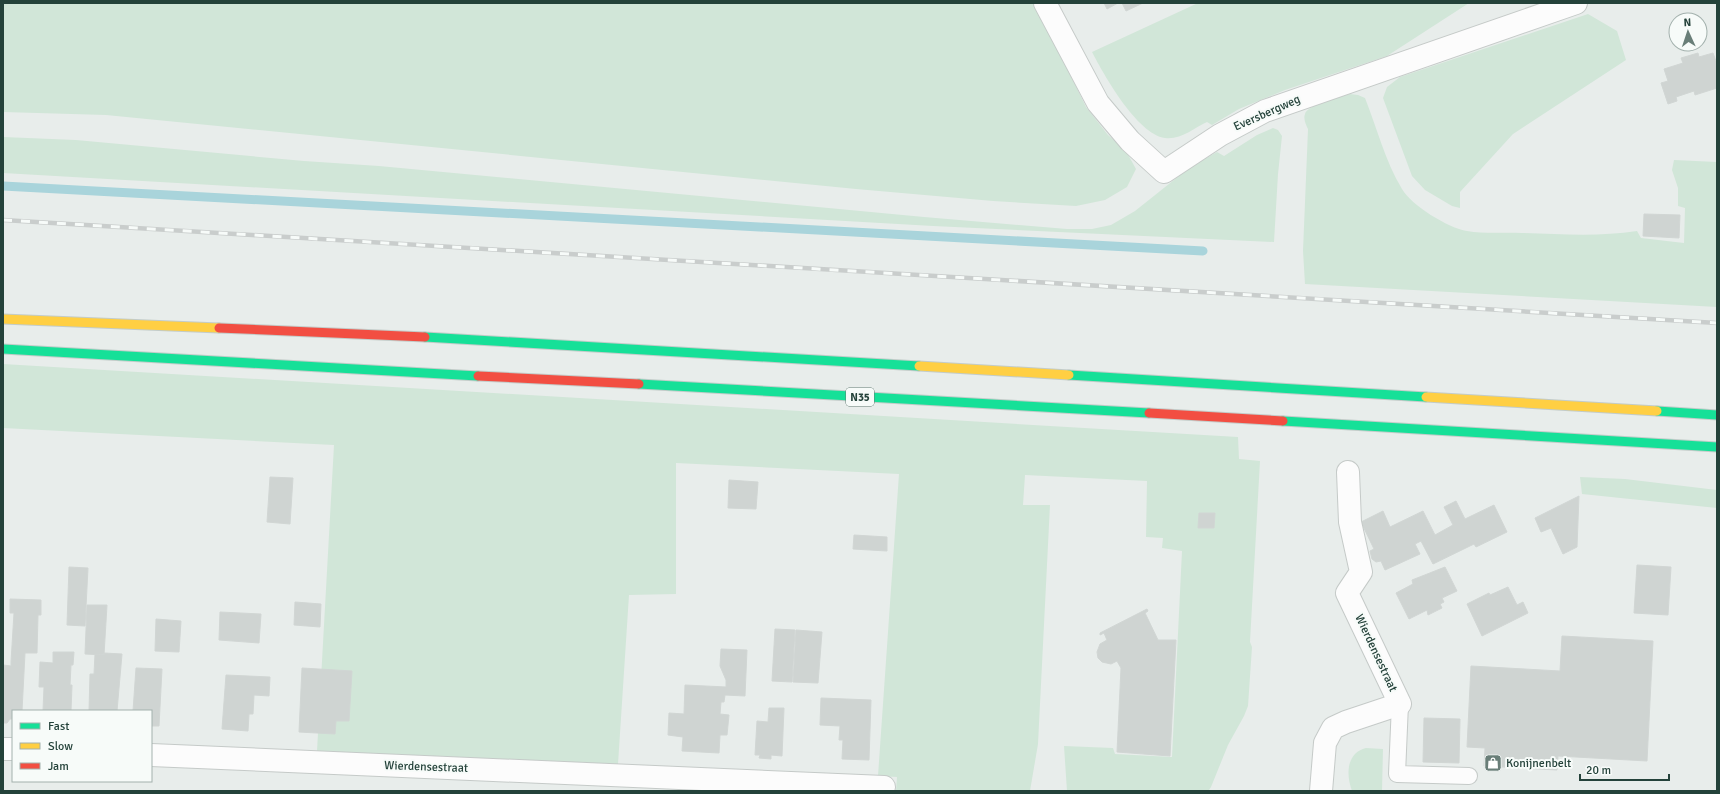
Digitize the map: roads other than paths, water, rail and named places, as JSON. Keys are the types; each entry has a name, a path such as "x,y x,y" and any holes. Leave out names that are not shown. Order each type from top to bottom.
{"main road":[{"path":"3,319 476,339 1717,415"},
{"name":"N35","path":"3,349 1717,447"}],"street":[{"name":"Eversbergweg","path":"1045,3 1098,103 1130,141 1164,172 1220,135 1265,112 1576,3"},
{"name":"Wierdensestraat","path":"1320,791 1325,743 1333,728 1346,722 1400,704 1347,593 1360,572 1350,522 1348,472"},
{"name":"Wierdensestraat","path":"152,755 701,785 884,787"}],"lane":[{"path":"1400,704 1397,774 1469,776"}],"waterway":[{"path":"3,186 1203,251"}],"railway":[{"path":"3,220 1717,323"}],"place":[{"name":"Konijnenbelt","path":"1493,763"}]}
